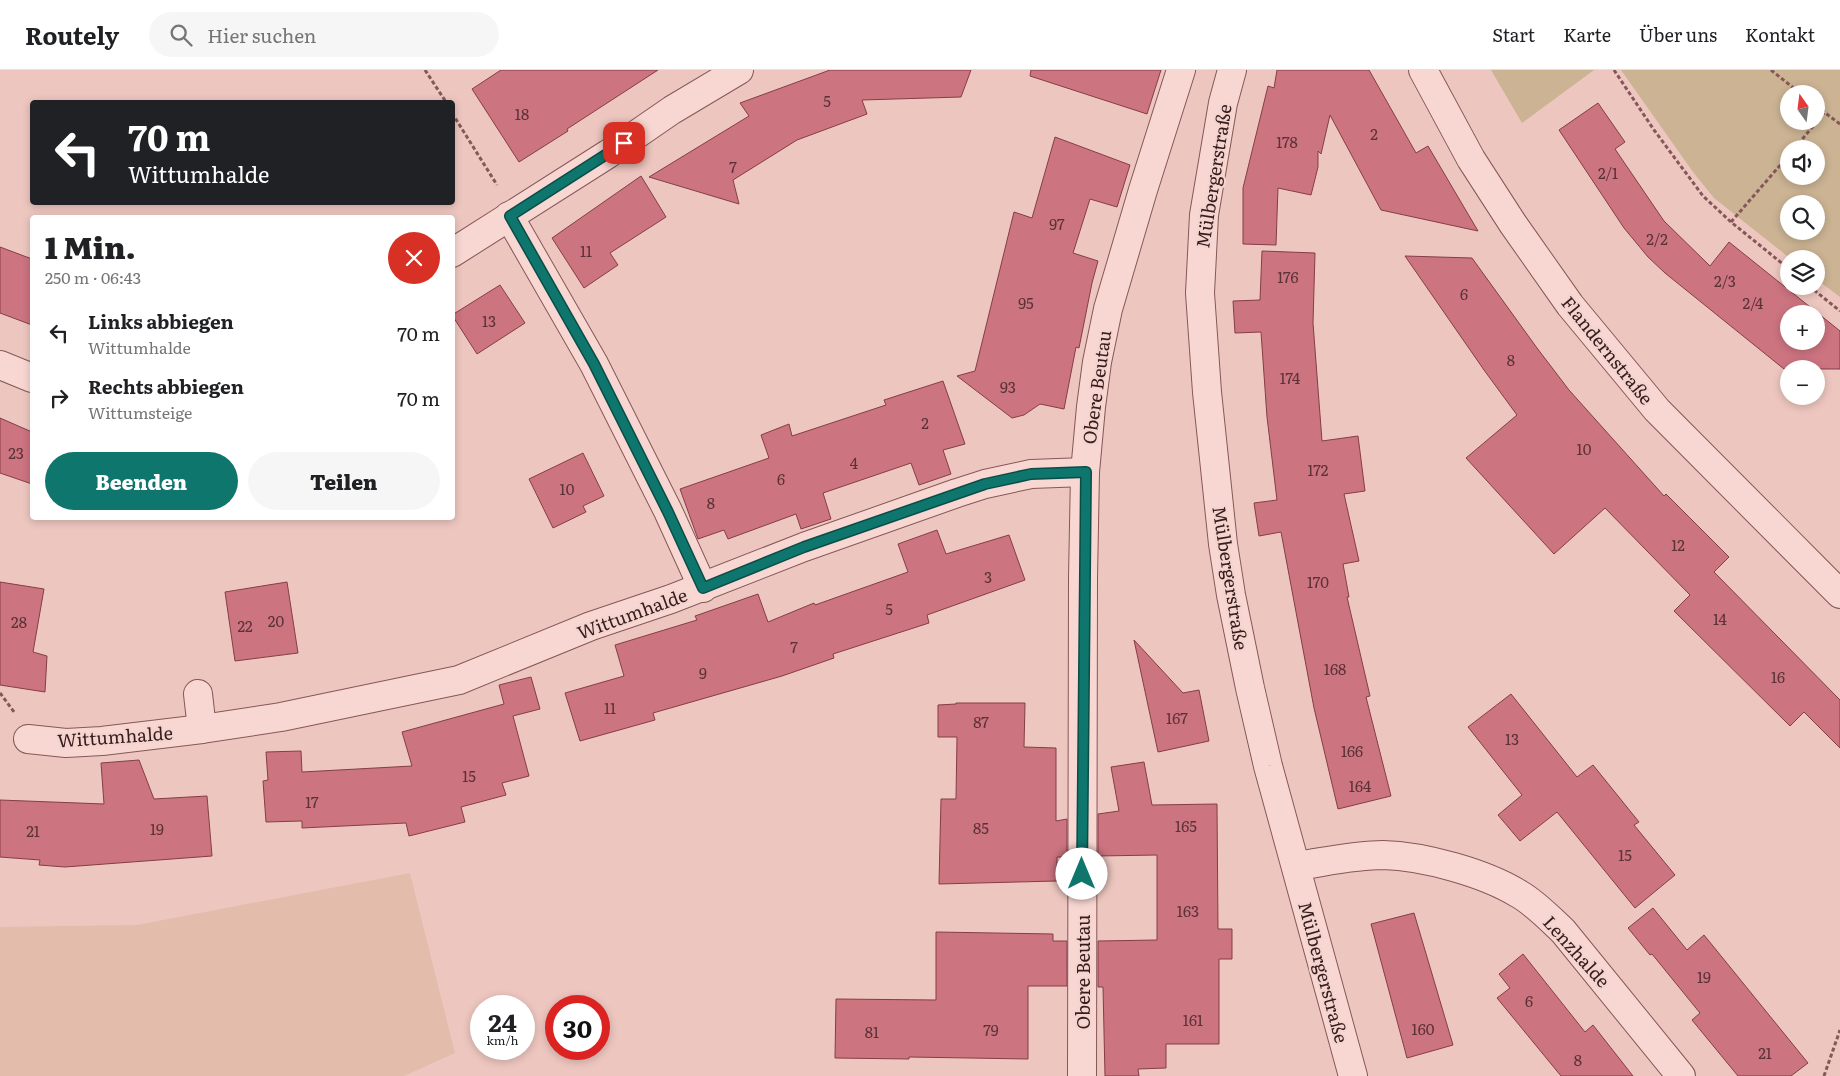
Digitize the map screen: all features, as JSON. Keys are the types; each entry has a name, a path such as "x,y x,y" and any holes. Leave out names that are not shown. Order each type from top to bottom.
{"street":[{"path":"455,251 608,154 672,110 740,70"},
{"name":"Obere Beutau","path":"1082,1076 1082,698 1086,472 1091,407 1097,362 1108,309 1181,70"},
{"name":"Mülbergerstraße","path":"1232,70 1222,111 1204,215 1200,293 1202,339 1223,544 1231,595 1252,697 1352,1076"},
{"name":"Flandernstraße","path":"1422,70 1471,158 1513,224 1570,305 1658,410 1840,594"},
{"path":"510,216 594,364 668,512 703,588"},
{"path":"0,365 30,377"},
{"name":"Wittumhalde","path":"28,739 66,743 102,741 202,729 281,717 460,680 591,626 703,588 804,547 985,484 1031,474 1086,472"},
{"path":"198,694 202,729"},
{"name":"Lenzhalde","path":"1296,866 1358,856 1385,855 1440,864 1473,873 1502,884 1542,910 1563,931 1681,1076"}],"path":[{"path":"425,70 445,100"},
{"path":"1614,70 1654,130 1704,196 1731,222 1780,262"},
{"path":"1771,70 1790,85"},
{"path":"1825,114 1840,124"},
{"path":"455,118 501,192 510,216"},
{"path":"1802,140 1810,130"},
{"path":"1731,222 1780,165"},
{"path":"1820,295 1840,311"},
{"path":"1824,1076 1840,1030"}],"shaded area":[{"path":"1491,70 1594,70 1522,123"},
{"path":"1621,70 1840,70 1840,297 1825,286 1825,250 1780,250 1714,198 1693,172"},
{"path":"410,873 455,1053 404,1076 0,1076 0,927 137,925"}],"building":[{"path":"501,70 658,70 519,162 472,89"},
{"path":"830,70 971,70 961,97 862,100 867,114 797,140 733,180 739,204 649,177 749,116 740,103"},
{"path":"1031,70 1161,70 1147,114 1030,76"},
{"path":"1277,70 1369,70 1416,153 1428,146 1478,231 1381,210 1330,115 1321,154 1318,151 1318,167 1311,195 1278,188 1276,245 1243,244 1243,188 1268,86 1274,88"},
{"path":"1598,103 1625,142 1615,149 1664,221 1710,266 1729,242 1780,283 1780,295 1795,295 1808,305 1780,305 1780,350 1825,350 1825,319 1840,331 1840,369 1825,369 1825,360 1780,360 1780,366 1665,273 1648,257 1624,228 1559,130"},
{"path":"1055,137 1130,165 1117,207 1090,199 1073,253 1098,261 1079,348 1076,347 1064,409 1040,404 1024,415 1012,418 957,376 975,371 1014,212 1032,218"},
{"path":"641,176 666,217 610,253 618,265 584,288 552,238"},
{"path":"0,247 30,258 30,324 0,313"},
{"path":"1262,251 1315,253 1313,323 1322,441 1358,436 1365,491 1344,494 1359,561 1343,564 1349,597 1347,597 1370,696 1366,697 1391,796 1338,809 1314,708 1281,532 1259,536 1254,503 1277,500 1267,417 1261,332 1235,333 1233,301 1260,300"},
{"path":"1405,256 1472,258 1569,390 1664,496 1666,494 1729,557 1714,572 1840,700 1840,748 1804,712 1790,726 1674,611 1690,595 1605,508 1554,554 1466,458 1517,415"},
{"path":"500,285 525,323 477,354 455,320 455,313"},
{"path":"943,381 965,444 943,450 951,474 919,485 911,463 823,493 831,519 801,529 796,514 728,539 724,530 698,539 680,489 769,458 761,435 789,424 792,436 886,405 884,400"},
{"path":"0,418 30,431 30,483 0,473"},
{"path":"583,453 604,496 583,506 586,512 553,528 529,479"},
{"path":"937,530 946,554 1009,535 1025,580 927,615 929,623 833,654 834,658 782,676 653,713 655,720 580,741 565,693 624,676 615,645 697,620 695,616 758,594 768,622 814,603 815,605 908,572 898,544"},
{"path":"0,582 44,589 33,652 47,656 45,692 0,685"},
{"path":"287,582 298,653 235,661 225,592"},
{"path":"1134,640 1183,693 1199,690 1209,741 1158,752"},
{"path":"531,677 540,709 513,716 529,776 502,783 506,795 461,807 465,822 409,836 406,823 302,828 302,821 266,822 263,781 268,780 266,752 301,751 302,772 412,766 402,732 504,704 499,685"},
{"path":"1511,694 1577,777 1593,765 1639,822 1634,825 1675,875 1635,908 1557,812 1520,841 1498,815 1522,795 1468,727"},
{"path":"956,703 1025,703 1024,747 1056,748 1056,821 1067,819 1067,857 1057,857 1057,881 939,884 941,799 956,799 957,737 938,737 938,705"},
{"path":"139,760 154,799 207,796 212,856 65,867 39,865 40,860 0,857 0,800 104,804 101,763"},
{"path":"1144,762 1152,805 1217,804 1218,929 1232,929 1232,959 1219,959 1219,1044 1166,1044 1166,1068 1138,1069 1139,1076 1105,1076 1103,987 1098,987 1098,941 1157,940 1157,855 1098,856 1098,814 1119,811 1111,767"},
{"path":"1653,908 1687,950 1704,935 1808,1063 1791,1076 1738,1076 1692,1020 1700,1013 1652,954 1650,955 1628,928"},
{"path":"1414,913 1453,1045 1407,1058 1371,924"},
{"path":"936,932 1053,934 1053,941 1067,941 1067,986 1028,986 1028,1059 835,1058 836,999 936,1000"},
{"path":"1523,954 1585,1032 1593,1025 1633,1076 1561,1076 1497,998 1510,988 1499,974"}],"route":[{"path":"624,143 510,216 524,244 594,364 668,512 703,588 804,547 985,484 1031,474 1086,472 1082,874"}]}
